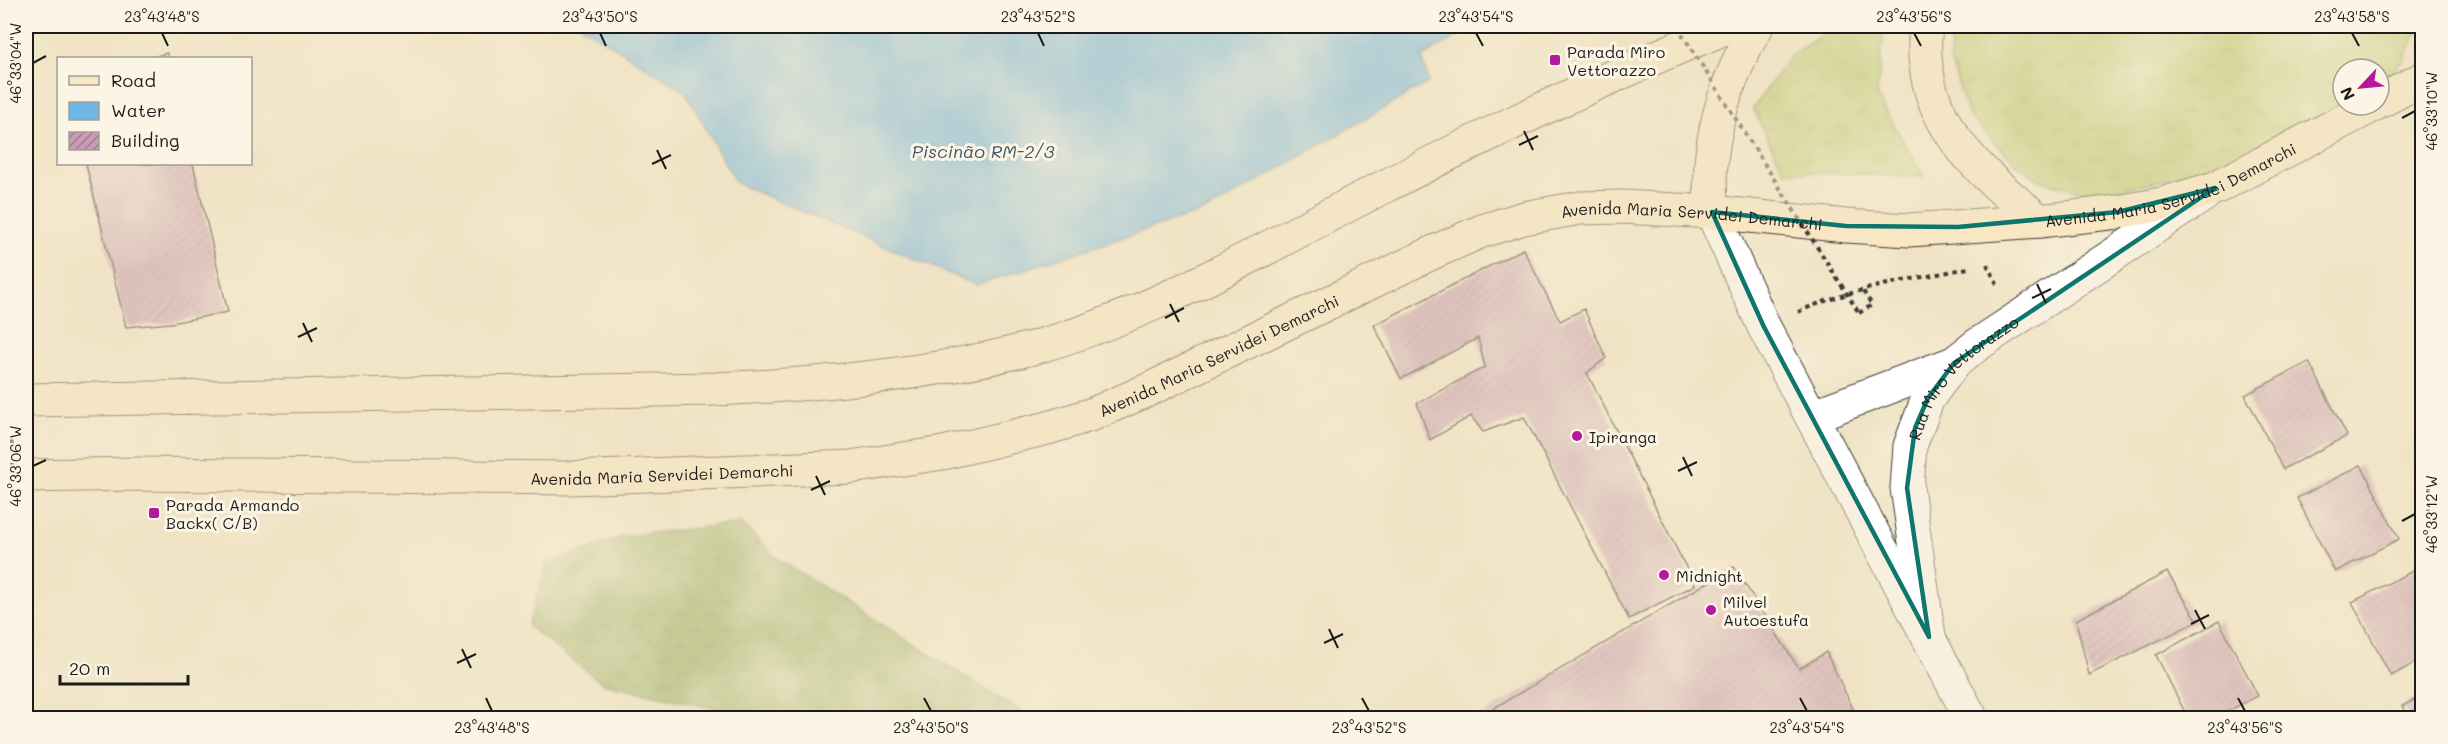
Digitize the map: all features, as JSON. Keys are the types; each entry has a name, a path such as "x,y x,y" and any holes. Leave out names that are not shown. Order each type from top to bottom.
{"main road":[{"path":"26,399 717,390 823,383 906,374 961,364 1037,346 1110,322 1173,295 1377,190 1589,85 1730,26"},
{"path":"1712,212 1710,177 1715,127 1735,69 1757,26"},
{"path":"1926,26 1928,82 1934,104 1946,125 1975,165 2040,221"},
{"path":"2402,90 2422,59"},
{"name":"Avenida Maria Servidei Demarchi","path":"26,476 139,474 571,478 850,466 943,453 1048,428 1093,414 1150,389 1434,252 1524,218 1580,208 1622,207 1712,212 1909,230 2040,221 2118,212 2162,204 2215,188 2351,117"}],"street":[{"name":"Rua Miro Vettorazzo","path":"1929,637 1912,538 1907,488 1910,446 1928,398 1954,363 2014,319 2215,188"},
{"name":"Rua Miro Vettorazzo","path":"1712,212 1764,327 1971,718"},
{"path":"1812,416 1954,363"}],"path":[{"path":"1677,26 1859,313 1872,305 1863,291"},
{"path":"1764,327 1818,303 1987,264 2014,319"}],"highlighted area":[{"path":"2215,188 1954,363 1928,398 1915,428 1907,488 1929,637 1764,327 1712,212 1846,226 1958,227 2118,212"}],"green space":[{"path":"1836,26 1884,26 1877,96 1924,177 1784,171 1753,108 1792,54"},
{"path":"1952,26 2419,26 2405,58 2391,73 2391,57 2331,57 2331,112 2266,151 2195,172 2117,191 2079,191 2039,180 2015,163 1969,116 1950,60"},
{"path":"741,523 778,559 1031,718 756,718 602,683 528,626 547,564 624,536"}],"water":[{"name":"Piscinão RM-2/3","path":"581,26 1474,26 1422,57 1429,82 1208,210 976,285 736,183 685,91"}],"building":[{"path":"167,53 168,57 153,57"},
{"path":"86,165 193,165 228,312 171,323 126,327"},
{"name":"Ipiranga","path":"1523,249 1560,321 1584,309 1606,358 1587,373 1695,585 1629,619 1524,417 1483,432 1471,416 1430,440 1417,403 1485,367 1478,338 1401,379 1374,325"},
{"path":"2309,362 2347,436 2283,469 2245,395"},
{"path":"2361,465 2399,539 2335,572 2297,498"},
{"name":"Milvel Autoestufa","path":"1734,567 1799,669 1826,652 1856,715 1850,718 1477,718"},
{"path":"2416,569 2422,581 2422,659 2391,676 2352,602"},
{"path":"2167,572 2198,621 2089,675 2076,620"},
{"path":"2219,621 2258,696 2214,718 2188,718 2156,655"},
{"path":"2422,696 2422,718 2409,718 2402,706"}],"place":[{"name":"Parada Miro Vettorazzo","path":"1555,60"},
{"name":"Ipiranga","path":"1577,436"},
{"name":"Parada Armando Backx( C/B)","path":"154,513"},
{"name":"Midnight","path":"1664,575"},
{"name":"Milvel Autoestufa","path":"1711,610"}]}
